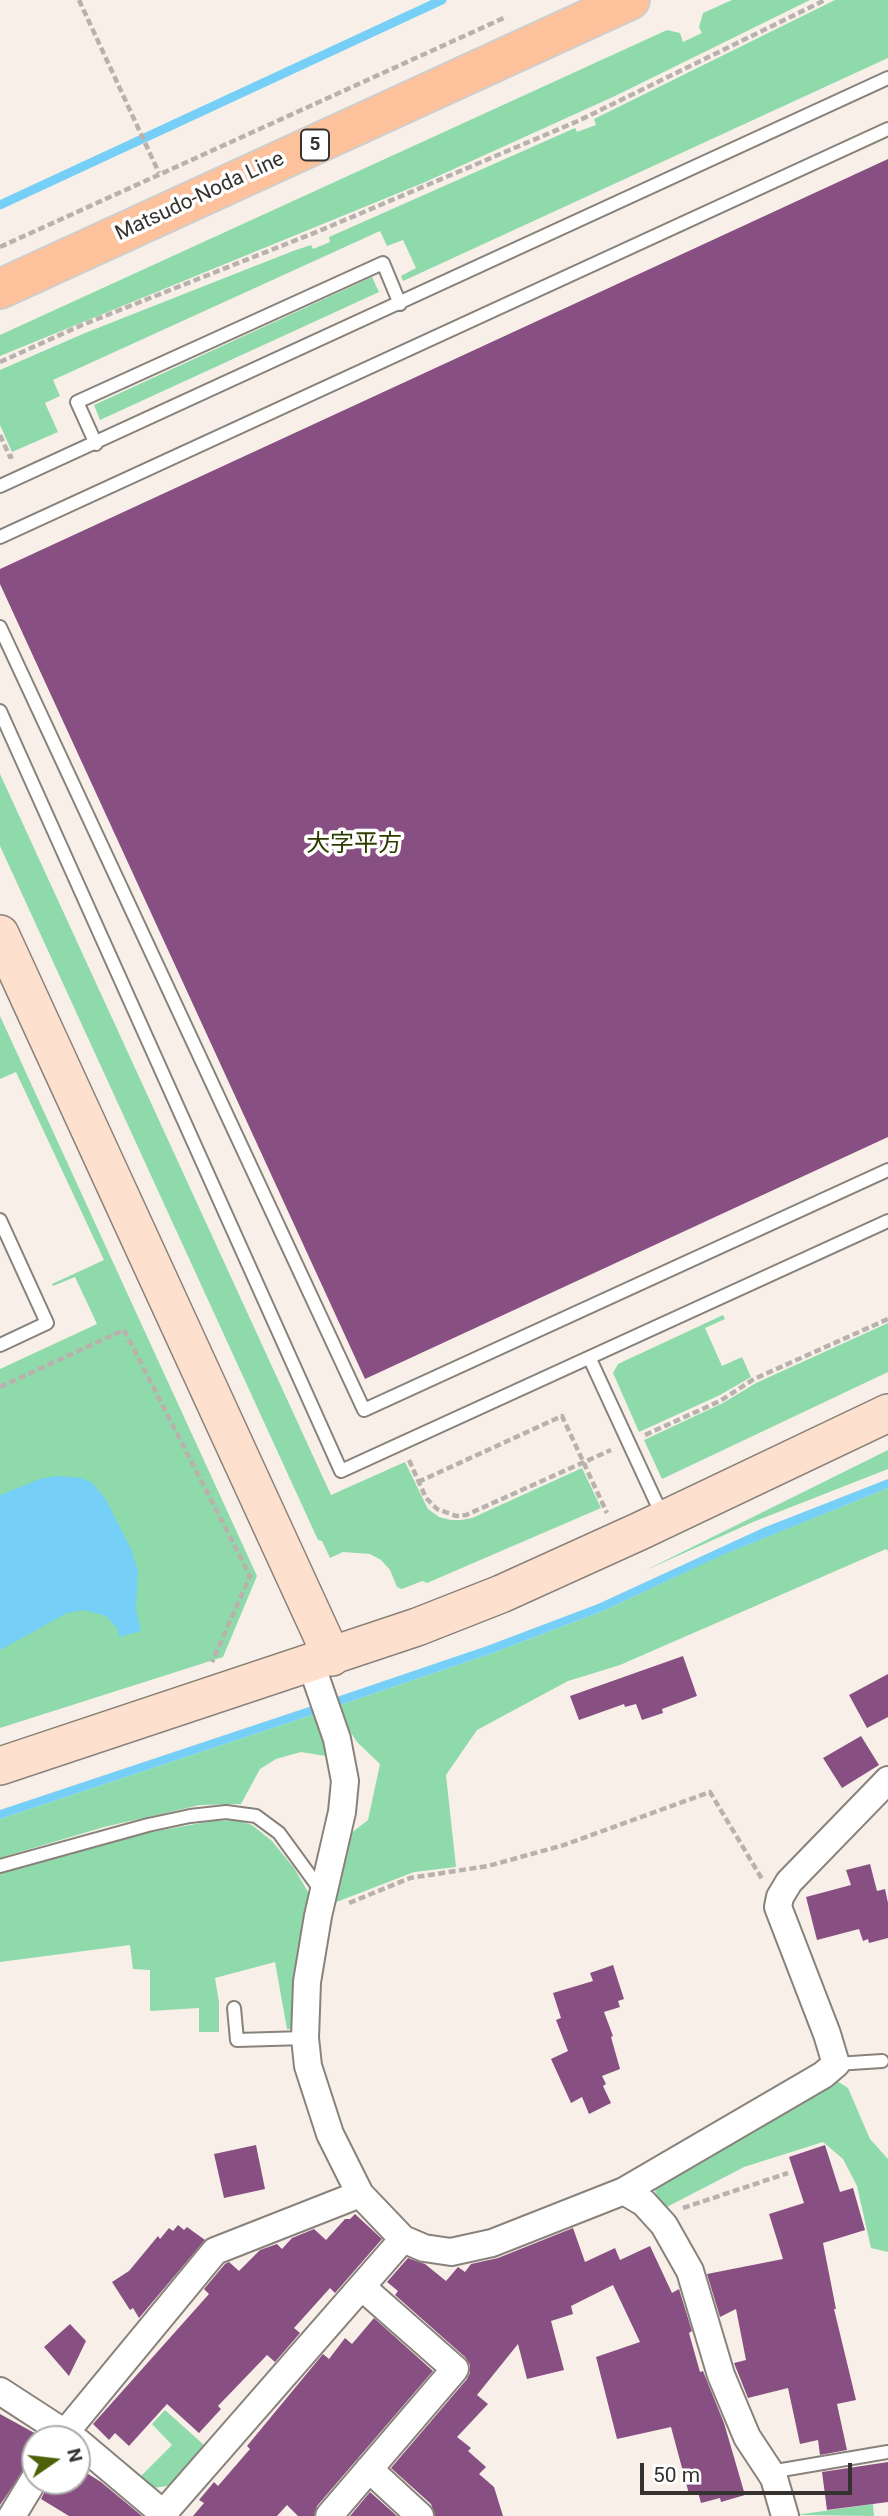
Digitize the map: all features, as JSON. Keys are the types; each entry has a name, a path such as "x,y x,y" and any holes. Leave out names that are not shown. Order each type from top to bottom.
{"main road":[{"name":"Matsudo-Noda Line","path":"0,289 630,0"}],"street":[{"path":"0,934 321,1660 324,1707 337,1739 345,1782 342,1812 307,1982 305,2038 308,2066 330,2134 360,2194 403,2239 424,2248 451,2252 517,2234 624,2191 823,2075 836,2064 779,1907 780,1897 789,1882 888,1780"},
{"path":"0,1766 321,1660 501,1594 888,1413"},
{"path":"624,2191 643,2203 664,2225 690,2271 721,2375 747,2437 774,2478 785,2516"},
{"path":"79,2425 215,2251 360,2194"},
{"path":"91,2456 163,2515 403,2239"},
{"path":"329,2516 454,2369 363,2288"},
{"path":"0,2391 50,2425"},
{"path":"369,2469 420,2516"},
{"path":"12,2516 25,2495"}],"lane":[{"path":"0,486 888,78"},
{"path":"0,537 888,129"},
{"path":"96,444 77,402 383,263 400,304"},
{"path":"0,627 364,1410 888,1170"},
{"path":"0,711 341,1471 888,1221"},
{"path":"0,1220 47,1323 0,1345"},
{"path":"590,1359 664,1519"},
{"path":"0,1866 148,1825 226,1812 256,1816 279,1833 307,1870 321,1906"},
{"path":"234,2008 237,2040 305,2038"},
{"path":"836,2064 882,2061"},
{"path":"770,2472 888,2452"}],"path":[{"path":"79,0 159,173"},
{"path":"0,362 578,121 825,0"},
{"path":"0,247 514,14"},
{"path":"0,435 10,457 22,451"},
{"path":"0,1387 124,1330 250,1576 209,1670"},
{"path":"418,1482 562,1416 608,1514"},
{"path":"321,1906 410,1878 488,1866 564,1845 710,1791 779,1907"},
{"path":"656,2217 788,2173"}],"green space":[{"path":"732,0 810,0 615,96 423,183 0,356 0,335 667,30 680,33 683,42 702,33 699,27 703,13"},
{"path":"835,0 888,0 888,58 403,281 401,276 416,268 403,240 387,246 380,231 53,380 60,396 45,403 58,432 12,452 0,425 0,370 85,333 293,251 311,245 313,249 330,242 329,237 575,128 577,132 596,125 594,119"},
{"path":"372,277 379,292 100,420 94,405"},
{"path":"0,774 331,1495 405,1462 428,1509 439,1517 461,1520 472,1518 582,1468 601,1508 427,1583 422,1581 402,1589 397,1587 390,1570 381,1560 370,1554 343,1552 330,1558 322,1541 318,1540 0,846"},
{"path":"0,1016 257,1576 223,1657 0,1728 0,1369 97,1324 75,1277 53,1286 52,1284 104,1260 16,1072 0,1079"},
{"path":"723,1315 725,1319 705,1328 722,1366 742,1357 751,1377 720,1395 639,1432 613,1373 618,1364"},
{"path":"888,1323 888,1372 662,1479 644,1440 723,1403 756,1383"},
{"path":"888,1450 888,1469 753,1522 644,1571"},
{"path":"888,1488 888,1551 886,1549 620,1665 568,1681 477,1730 446,1775 456,1867 414,1872 334,1903 346,1837 368,1820 380,1764 357,1742 334,1707 490,1654 603,1611 719,1556"},
{"path":"318,1713 332,1757 301,1752 276,1759 260,1769 241,1804 200,1805 104,1827 0,1858 0,1819"},
{"path":"236,1820 252,1825 272,1841 294,1868 311,1897 297,2029 287,2029 275,1962 215,1978 219,2002 219,2032 199,2032 199,2008 150,2011 150,1970 133,1969 130,1945 0,1962 0,1874 141,1834 212,1821"},
{"path":"832,2081 848,2088 870,2139 888,2159 888,2252 871,2248 857,2186 843,2159 823,2142 744,2167 665,2208 662,2204 655,2192 658,2182"},
{"path":"165,2410 204,2445 168,2486 152,2488 139,2478 172,2445 152,2424"},
{"path":"873,2504 874,2516 796,2515"}],"water":[{"path":"57,1476 82,1478 92,1483 105,1498 131,1549 138,1571 136,1609 141,1631 119,1637 117,1628 106,1616 84,1610 67,1613 0,1650 0,1495 40,1479"},
{"path":"888,1479 888,1488 720,1556 603,1611 490,1654 334,1707 331,1699 487,1646 598,1604 763,1528"},
{"path":"315,1705 318,1713 0,1819 0,1810"}],"building":[{"path":"888,159 888,1137 365,1379 0,584 0,569"},
{"path":"683,1656 697,1696 642,1720 636,1704 625,1707 624,1704 579,1720 570,1696"},
{"path":"888,1674 888,1717 867,1728 849,1695"},
{"path":"861,1736 879,1765 842,1788 823,1758"},
{"path":"870,1864 877,1891 885,1889 888,1903 888,1938 869,1943 868,1939 863,1941 859,1929 817,1940 806,1897 851,1885 846,1870"},
{"path":"613,1965 624,1999 618,2001 620,2007 604,2012 613,2036 611,2037 620,2069 602,2076 606,2084 603,2086 611,2103 589,2114 582,2097 571,2103 551,2059 568,2051 556,2020 561,2018 553,1993 593,1981 590,1973"},
{"path":"256,2145 265,2189 224,2198 214,2154"},
{"path":"825,2145 840,2192 853,2188 865,2230 823,2243 834,2309 856,2400 837,2404 847,2450 820,2455 818,2440 800,2444 788,2388 748,2398 734,2363 746,2360 736,2309 720,2317 707,2274 783,2259 769,2214 804,2203 789,2157"},
{"path":"355,2214 382,2239 335,2293 330,2288 294,2328 300,2333 275,2362 267,2355 218,2406 221,2409 199,2433 167,2404 129,2446 115,2433 109,2440 93,2424 209,2294 204,2289 225,2264 229,2262 239,2271 260,2250 277,2244 282,2249 292,2238 314,2229 326,2240 345,2219 350,2219"},
{"path":"178,2225 184,2230 187,2227 205,2240 139,2318 133,2308 130,2310 112,2282 129,2271 158,2236 160,2239 169,2228 173,2231"},
{"path":"573,2228 585,2262 615,2248 620,2260 650,2246 672,2293 679,2289 692,2331 689,2333 700,2372 703,2371 724,2423 745,2495 721,2502 720,2498 701,2503 698,2492 689,2494 671,2427 617,2439 596,2357 640,2342 613,2285 571,2306 573,2314 551,2321 564,2370 527,2379 518,2344 477,2395 488,2404 457,2437 471,2448 468,2451 486,2467 479,2474 494,2487 503,2516 435,2516 431,2504 391,2468 467,2379 470,2365 465,2357 395,2295 398,2291 387,2282 408,2258 425,2264 446,2281 458,2267 465,2272 471,2264 498,2258"},
{"path":"374,2318 433,2371 317,2506 314,2516 298,2516 287,2505 277,2516 193,2516 204,2503 199,2500 214,2482 218,2486 250,2449 247,2446 323,2354 329,2359 345,2338 352,2344"},
{"path":"70,2324 86,2341 69,2376 44,2347"},
{"path":"0,2414 21,2426 21,2474 0,2505"},
{"path":"888,2462 888,2502 827,2510 822,2472"},
{"path":"91,2476 142,2516 69,2516 41,2499 43,2495 91,2495"},
{"path":"370,2492 397,2516 350,2516"}],"waterway":[{"path":"0,205 442,0"}],"district":[{"name":"大字平方","path":"354,845"}]}
